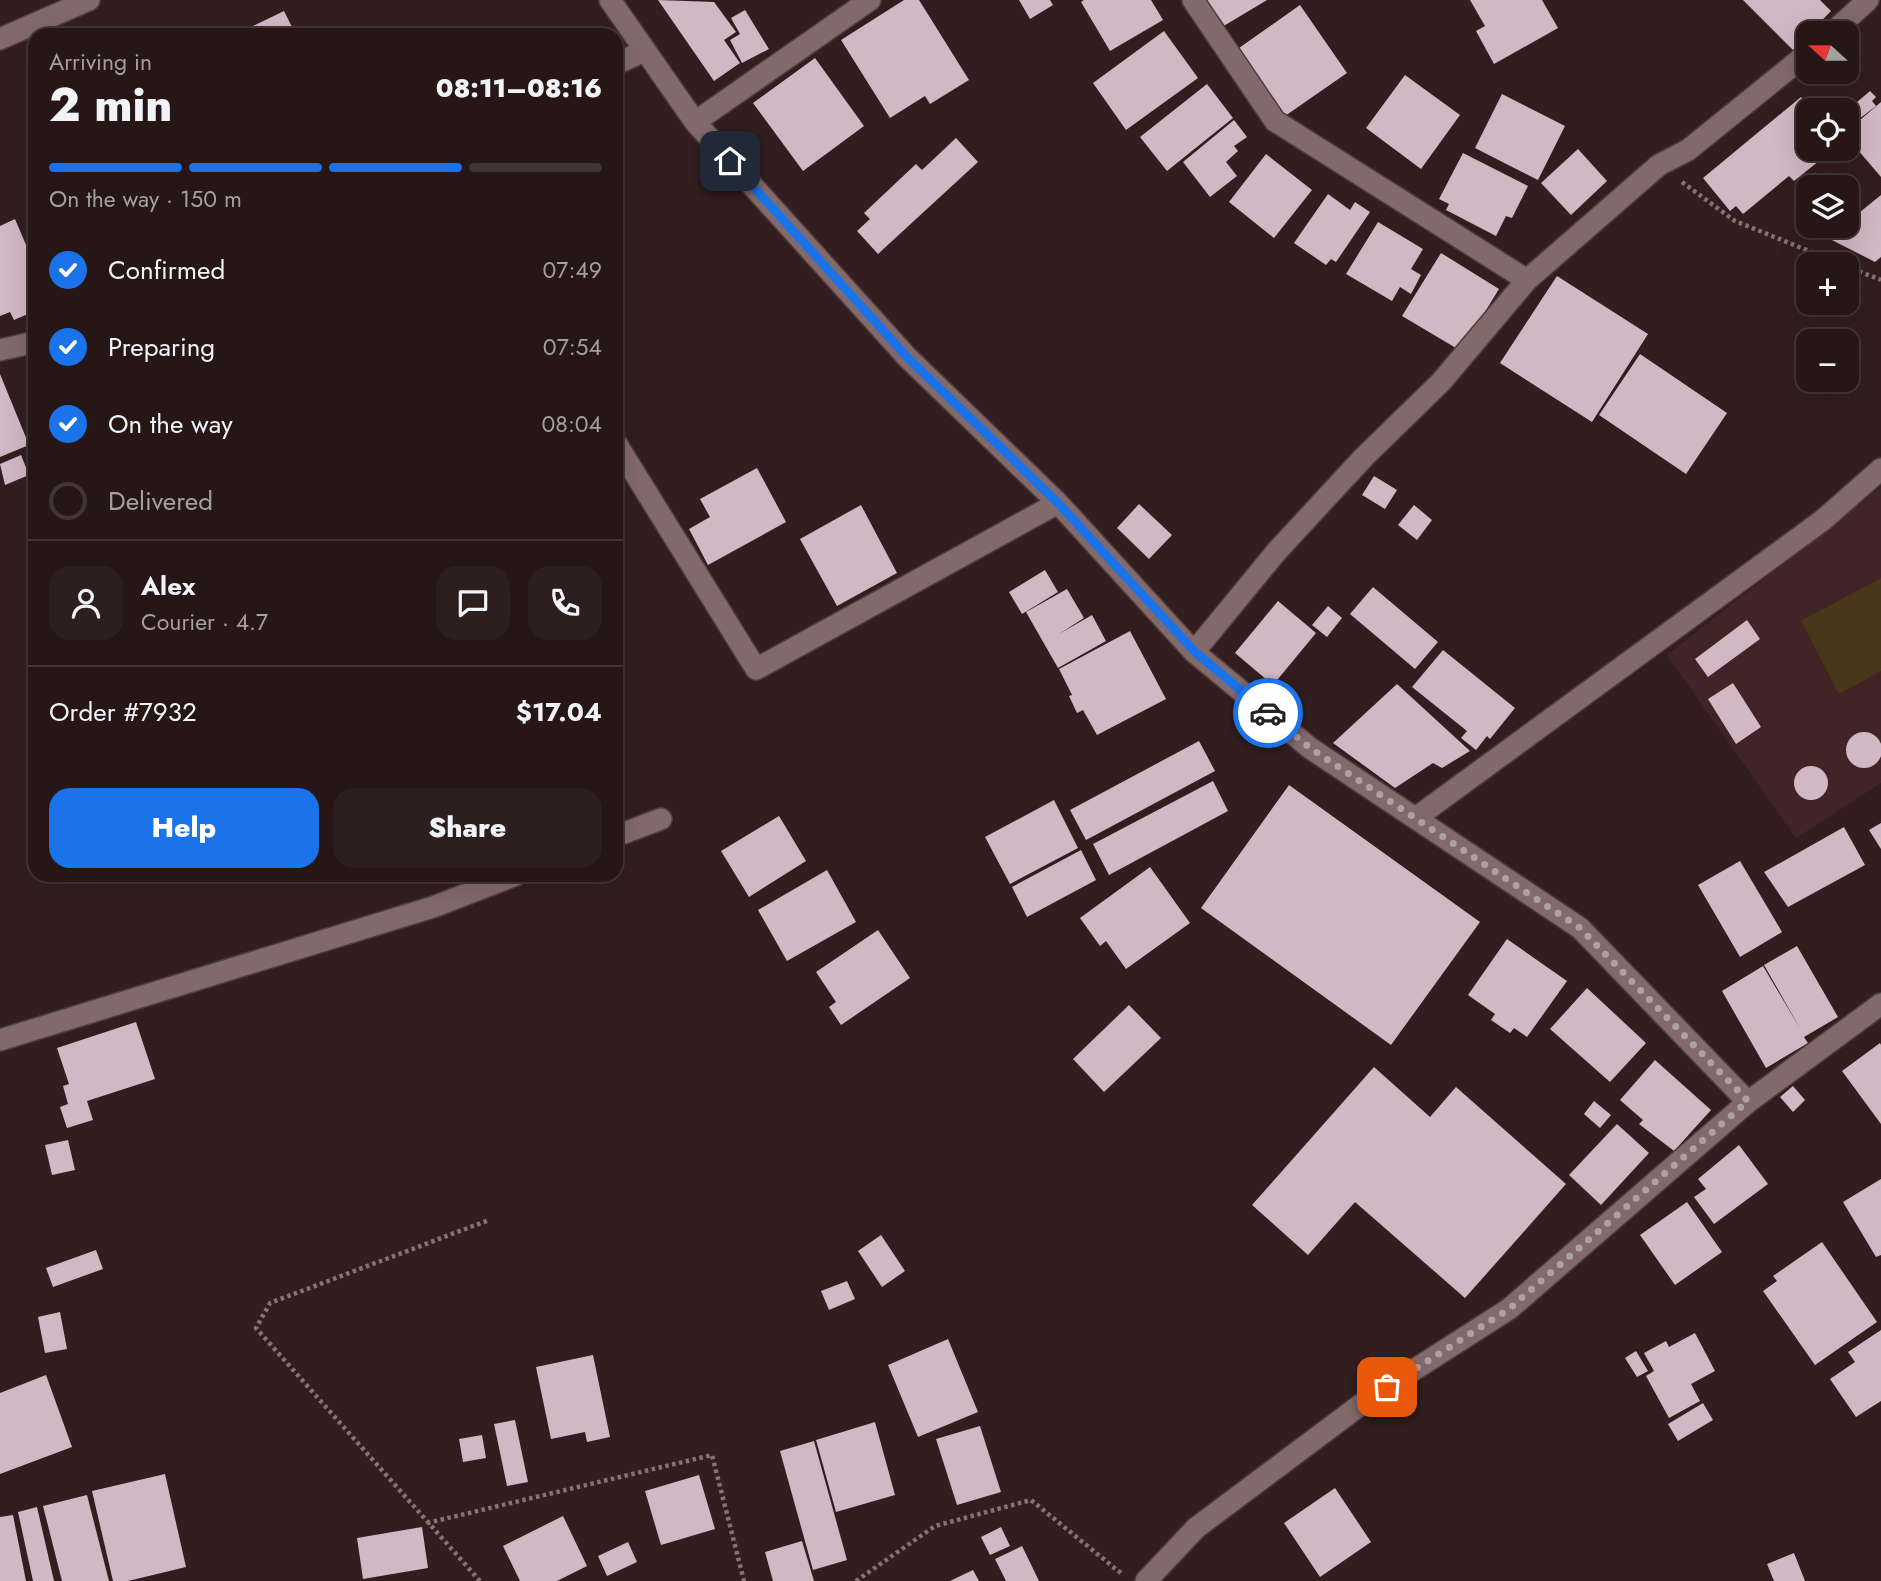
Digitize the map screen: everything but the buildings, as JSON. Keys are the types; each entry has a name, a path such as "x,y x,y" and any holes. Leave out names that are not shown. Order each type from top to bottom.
{"street":[{"path":"0,39 89,0"},
{"path":"610,0 695,122 907,357 1058,503 1195,652 1310,748 1580,928 1748,1101"},
{"path":"695,122 870,0"},
{"path":"1193,0 1275,121 1527,280"},
{"path":"1845,21 1868,0"},
{"path":"623,61 644,51"},
{"path":"1195,652 1277,551 1364,457 1441,382 1527,280 1659,165 1688,150 1796,63"},
{"path":"0,350 28,344"},
{"path":"623,454 756,669 1058,503"},
{"path":"1417,817 1823,520 1881,469"},
{"path":"623,833 661,819"},
{"path":"0,1040 433,907 498,882"},
{"path":"1146,1581 1196,1528 1335,1424 1509,1309 1748,1101 1881,1004"}],"path":[{"path":"1659,165 1735,221 1812,252"},
{"path":"1859,271 1881,280"},
{"path":"480,1581 256,1328 270,1303 489,1220"},
{"path":"426,1523 712,1455 744,1581"},
{"path":"856,1581 935,1526 1031,1500 1130,1581"}],"shaded area":[{"path":"1881,487 1881,783 1796,838 1667,655"},
{"path":"1881,578 1881,671 1839,694 1801,621"}],"way so far":[{"path":"1268,713 1310,748 1580,928 1748,1101 1509,1309 1387,1387"}],"route":[{"path":"730,161 907,357 1058,503 1195,652 1268,713"}]}
